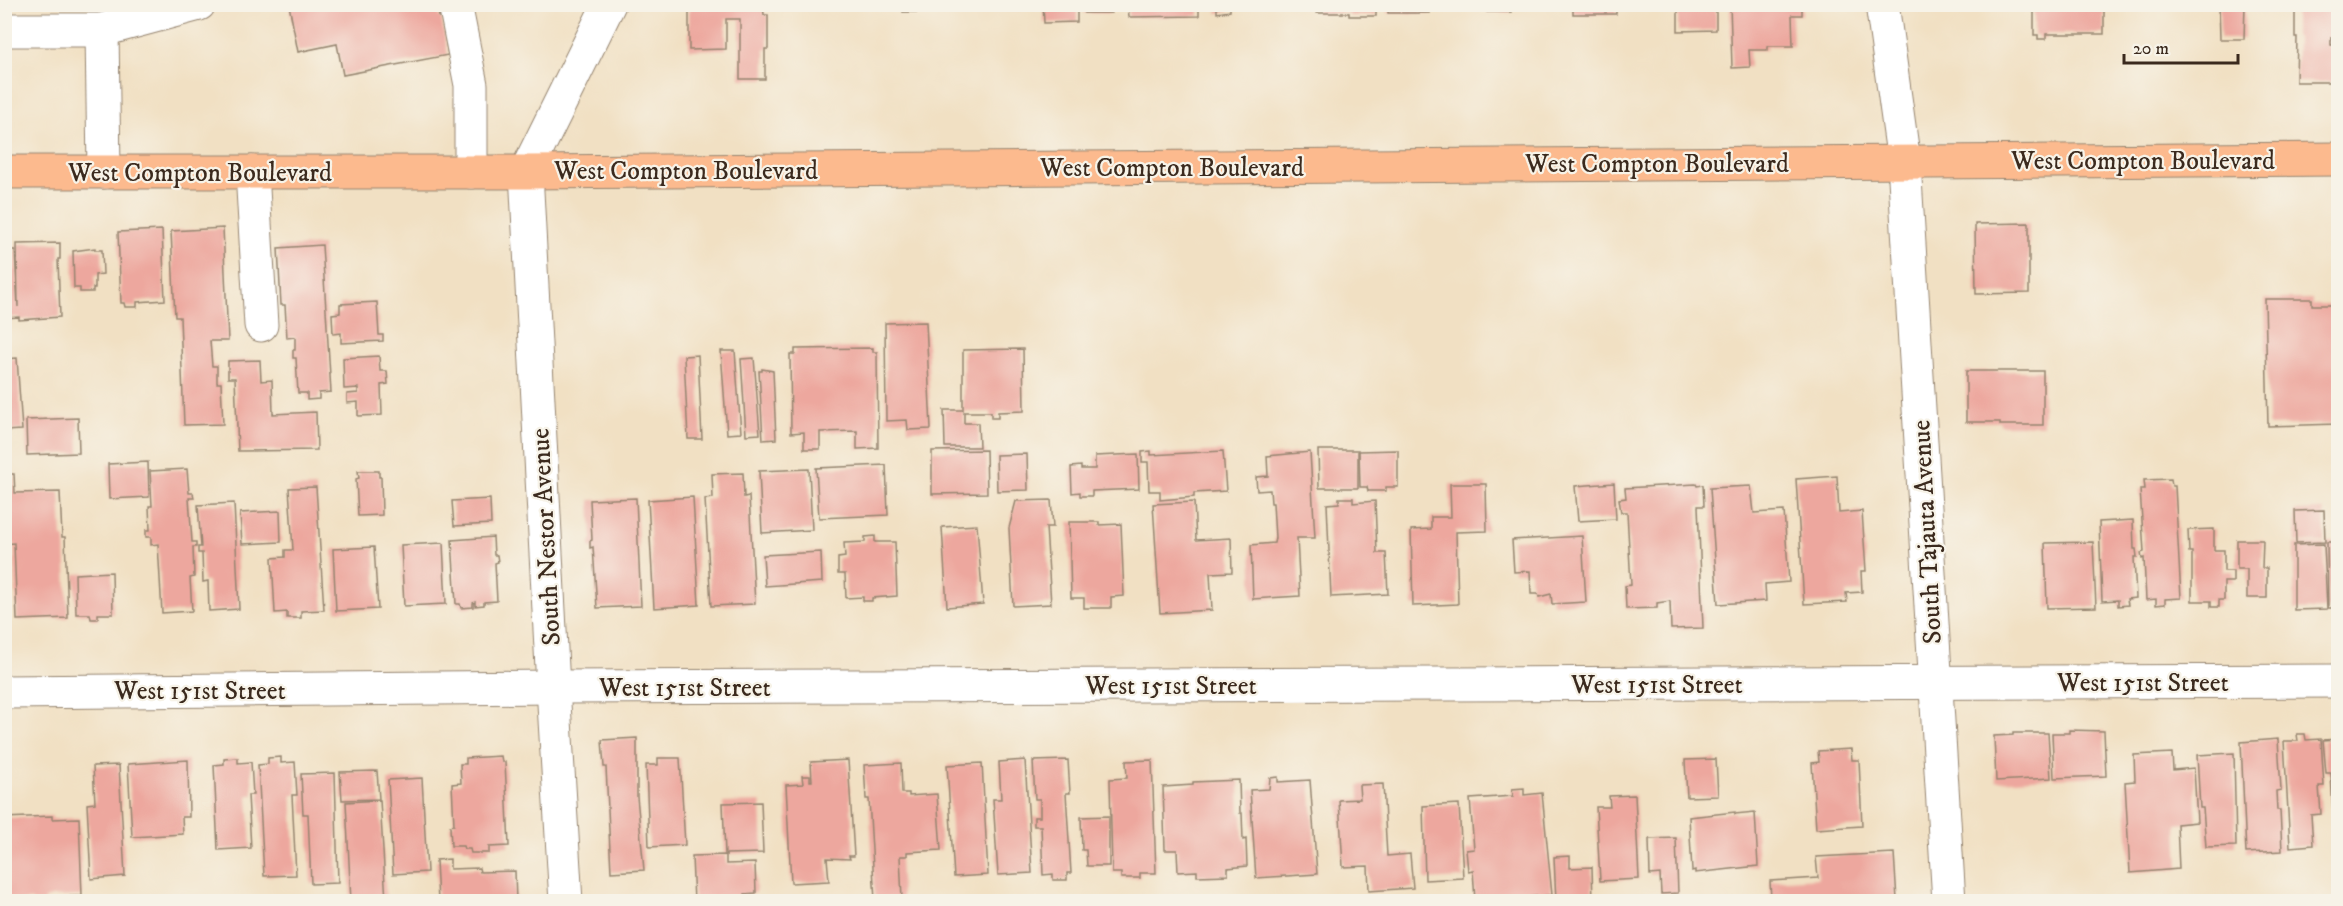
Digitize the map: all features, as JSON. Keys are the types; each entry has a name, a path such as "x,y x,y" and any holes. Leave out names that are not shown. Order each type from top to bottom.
{"main road":[{"name":"West Compton Boulevard","path":"4,172 526,172 2338,159"}],"street":[{"path":"4,30 102,30 139,12 199,4"},
{"path":"455,4 471,85 471,172"},
{"path":"526,172 609,4"},
{"name":"South Tajauta Avenue","path":"1882,4 1904,162 1949,902"},
{"path":"102,30 104,172"},
{"path":"252,172 261,325"},
{"name":"South Nestor Avenue","path":"526,172 552,687 566,902"},
{"name":"West 151st Street","path":"4,692 552,687 2338,681"}],"building":[{"path":"437,4 448,55 343,75 337,44 298,52 289,5"},
{"path":"689,4 763,4 764,15 768,15 765,79 740,79 740,19 726,19 726,49 689,50"},
{"path":"781,4 856,4 856,6 781,10"},
{"path":"903,4 937,4 937,12 903,12"},
{"path":"997,4 1023,4 1023,10 997,10"},
{"path":"1043,4 1077,4 1077,22 1044,23"},
{"path":"1083,4 1111,4 1111,13 1084,13"},
{"path":"1128,4 1199,4 1199,16 1129,17"},
{"path":"1213,4 1230,4 1230,11 1217,13 1217,7 1213,7"},
{"path":"1317,4 1376,4 1376,16 1317,13"},
{"path":"1388,4 1455,4 1455,6 1430,7 1430,13 1388,13"},
{"path":"1487,4 1511,4 1511,12 1487,12"},
{"path":"1573,4 1616,4 1616,14 1573,14"},
{"path":"1678,4 1716,4 1716,30 1678,31"},
{"path":"1730,4 1802,4 1802,15 1792,15 1793,46 1767,46 1767,50 1749,50 1750,67 1732,68"},
{"path":"2034,4 2104,4 2104,34 2046,34 2046,39 2038,39 2038,35 2034,35"},
{"path":"2219,4 2245,4 2244,39 2220,39"},
{"path":"2295,5 2338,5 2338,37 2331,37 2331,45 2334,45 2334,82 2296,82"},
{"path":"2029,223 2029,293 1976,294 1975,224"},
{"path":"223,228 228,341 210,341 212,366 217,366 217,383 221,383 223,424 184,425 180,317 175,317 171,231"},
{"path":"162,230 165,300 137,302 137,307 125,307 124,303 121,303 118,232"},
{"path":"60,243 60,259 58,259 60,317 19,320 19,317 4,318 4,250 15,250 18,307 17,244"},
{"path":"322,245 331,392 319,393 319,399 307,400 307,393 298,393 296,358 293,358 295,337 287,338 285,305 281,305 278,248"},
{"path":"95,248 95,250 102,250 103,274 95,275 93,292 80,292 80,288 74,288 73,251"},
{"path":"2265,299 2312,299 2312,305 2338,305 2338,424 2268,426"},
{"path":"377,302 379,335 383,335 383,341 341,343 341,333 333,334 332,314 340,313 340,304"},
{"path":"926,322 931,429 908,430 907,420 886,421 885,323"},
{"path":"873,348 873,352 877,352 878,448 857,449 857,431 820,432 820,449 804,449 804,432 791,433 790,354 795,354 795,349"},
{"path":"1023,349 1024,411 998,412 998,418 991,418 991,412 964,412 964,423 978,423 979,447 945,447 944,410 963,410 963,350"},
{"path":"721,351 735,351 741,433 727,434"},
{"path":"698,355 702,439 688,439 684,356"},
{"path":"379,356 380,371 387,371 388,384 381,385 382,415 358,416 358,402 347,403 347,394 358,393 358,388 344,389 343,358"},
{"path":"17,358 22,430 4,431 4,359"},
{"path":"754,358 760,434 746,435 741,359"},
{"path":"260,360 261,381 272,380 273,414 316,412 317,450 238,451 235,378 228,378 228,361"},
{"path":"762,369 773,371 776,439 763,440 759,371"},
{"path":"1966,371 2043,371 2043,425 1966,422"},
{"path":"78,418 79,453 27,455 26,420"},
{"path":"986,450 987,493 932,494 932,451"},
{"path":"1318,450 1358,450 1358,488 1319,488"},
{"path":"1398,450 1398,487 1386,487 1386,491 1368,491 1367,487 1360,487 1359,451"},
{"path":"1151,451 1151,455 1223,451 1226,491 1194,493 1194,497 1160,500 1160,491 1149,491 1148,462 1142,462 1142,452"},
{"path":"1310,452 1315,538 1297,538 1300,596 1253,599 1251,545 1274,543 1275,538 1270,490 1257,491 1256,477 1268,476 1267,456"},
{"path":"1027,454 1028,490 997,491 996,455"},
{"path":"1138,454 1139,489 1092,491 1092,496 1080,496 1080,492 1072,493 1071,467 1081,466 1081,469 1095,469 1095,456"},
{"path":"148,462 149,497 109,499 108,464"},
{"path":"886,465 888,515 819,518 816,468"},
{"path":"187,469 189,493 193,493 194,498 189,498 192,542 196,542 196,547 193,547 194,577 190,578 192,611 162,613 158,544 151,545 151,537 146,537 146,530 150,530 149,506 152,506 150,471"},
{"path":"809,469 812,530 762,533 759,471"},
{"path":"358,471 379,471 382,515 358,516 356,479 359,478"},
{"path":"743,473 744,497 749,496 755,604 711,606 705,499 713,498 712,474"},
{"path":"4,474 14,474 15,493 60,492 62,537 65,537 68,618 17,620 14,543 4,544"},
{"path":"1837,476 1839,513 1862,511 1866,571 1861,571 1862,592 1846,593 1847,602 1804,604 1796,479"},
{"path":"2171,479 2172,486 2175,486 2181,598 2165,599 2165,604 2156,605 2156,599 2146,600 2144,558 2142,559 2141,553 2144,552 2140,489 2145,489 2144,480"},
{"path":"1614,483 1616,519 1578,521 1575,486"},
{"path":"1450,484 1486,484 1487,531 1456,532 1458,604 1413,606 1411,530 1431,529 1431,517 1451,517"},
{"path":"1696,484 1697,486 1703,485 1704,506 1698,506 1703,628 1671,629 1670,601 1657,603 1657,608 1626,609 1625,586 1631,585 1627,512 1621,512 1619,499 1626,498 1625,488"},
{"path":"1751,486 1754,513 1784,511 1789,582 1765,584 1766,601 1718,604 1710,488"},
{"path":"316,487 324,610 301,611 301,618 287,618 287,612 275,613 272,558 285,557 285,550 293,550 289,488"},
{"path":"693,497 699,605 654,608 648,500"},
{"path":"636,498 641,606 597,608 593,547 590,548 592,540 590,500"},
{"path":"1339,498 1353,498 1353,503 1375,501 1377,553 1386,553 1388,594 1331,597 1327,504 1339,503"},
{"path":"490,499 491,524 454,526 452,501"},
{"path":"1051,500 1053,527 1046,527 1051,604 1013,606 1009,528 1016,501"},
{"path":"1194,502 1196,540 1231,538 1232,572 1210,573 1212,610 1160,613 1153,504"},
{"path":"234,503 239,609 209,611 208,581 203,582 202,553 198,553 198,547 201,547 198,505"},
{"path":"2324,510 2325,542 2296,543 2295,511"},
{"path":"280,511 281,542 242,544 240,513"},
{"path":"2133,520 2134,549 2136,549 2137,557 2134,557 2136,598 2127,599 2128,605 2118,606 2118,600 2102,601 2099,522"},
{"path":"1069,522 1099,522 1099,525 1121,524 1124,596 1111,597 1111,608 1084,608 1084,598 1071,598"},
{"path":"977,525 983,604 947,607 942,527"},
{"path":"2214,529 2214,550 2224,550 2224,571 2233,571 2233,582 2224,582 2224,600 2219,600 2219,607 2211,607 2211,601 2192,601 2192,552 2189,552 2188,530"},
{"path":"875,536 875,542 895,542 897,596 872,598 872,601 863,601 863,597 846,598 845,574 838,574 838,558 845,557 844,543 865,542 865,537"},
{"path":"1582,536 1586,602 1552,604 1551,594 1539,597 1538,594 1531,594 1530,571 1514,572 1512,540"},
{"path":"493,537 494,555 497,555 498,562 495,563 497,601 484,602 484,605 475,606 475,602 473,607 461,608 460,604 456,604 452,540"},
{"path":"2237,540 2263,540 2262,568 2267,568 2267,598 2247,598 2247,569 2237,569"},
{"path":"2093,542 2096,607 2047,608 2045,543"},
{"path":"2327,542 2338,542 2338,608 2328,608"},
{"path":"443,543 446,604 404,606 401,545"},
{"path":"2324,544 2327,609 2294,610 2294,545"},
{"path":"374,547 378,609 336,611 333,549"},
{"path":"821,552 822,582 765,586 763,555"},
{"path":"112,572 113,614 98,614 98,619 91,619 90,614 76,614 75,574"},
{"path":"2069,730 2104,731 2106,776 2054,778 2052,733 2069,733"},
{"path":"2013,733 2048,733 2051,778 1996,781 1994,736 2013,735"},
{"path":"2297,734 2305,734 2306,740 2321,739 2324,786 2319,786 2321,814 2311,815 2313,845 2290,847 2284,741 2298,741"},
{"path":"637,738 637,797 644,870 611,872 606,767 604,767 602,740"},
{"path":"2278,739 2281,790 2276,791 2277,810 2280,810 2282,851 2246,853 2241,742"},
{"path":"2338,739 2338,814 2333,814 2331,773 2326,773 2323,740"},
{"path":"1851,749 1852,760 1859,760 1862,826 1816,829 1812,763 1819,762 1818,751"},
{"path":"2172,753 2173,770 2194,768 2197,822 2177,824 2179,869 2130,873 2125,782 2135,781 2134,755"},
{"path":"2234,753 2236,846 2206,847 2203,808 2200,808 2197,755"},
{"path":"501,756 502,762 505,762 509,846 489,847 489,853 471,853 470,849 464,849 463,846 451,846 450,826 454,825 452,784 461,783 460,764 466,764 466,758"},
{"path":"281,757 281,763 295,762 297,795 292,795 296,875 264,876 258,765 268,764 268,758"},
{"path":"238,758 238,763 251,762 253,795 248,795 251,848 218,850 214,765 224,764 224,759"},
{"path":"658,758 680,758 685,845 649,847 646,765 658,765"},
{"path":"1716,759 1718,796 1687,797 1685,760"},
{"path":"188,760 189,817 182,817 183,834 132,837 128,764"},
{"path":"848,760 854,856 849,856 850,859 827,858 829,881 791,883 786,785 803,784 802,776 810,776 810,781 812,781 811,762"},
{"path":"1025,760 1032,873 998,875 993,799 1001,799 999,762"},
{"path":"1068,760 1070,793 1066,793 1071,873 1067,873 1067,880 1053,880 1053,874 1043,875 1041,826 1034,826 1034,817 1040,817 1040,799 1035,799 1033,761"},
{"path":"1152,760 1156,873 1140,873 1140,878 1121,878 1121,873 1112,873 1110,779 1127,778 1126,761"},
{"path":"901,763 902,793 909,793 909,796 937,794 941,850 907,852 907,856 900,856 902,899 875,901 869,799 866,799 864,765"},
{"path":"982,763 988,875 954,877 947,765"},
{"path":"119,765 125,876 91,879 87,804 95,803 93,766"},
{"path":"377,771 379,799 342,800 340,772"},
{"path":"335,773 338,883 311,884 308,814 303,814 301,774"},
{"path":"1278,777 1278,782 1310,780 1317,874 1256,878 1250,790 1269,789 1270,778"},
{"path":"422,778 427,872 393,874 388,780"},
{"path":"1239,780 1240,813 1242,813 1243,840 1246,839 1247,866 1228,868 1228,875 1197,876 1197,871 1178,872 1177,850 1165,850 1163,787 1193,785 1193,782"},
{"path":"1383,784 1387,856 1410,854 1413,888 1369,891 1368,866 1343,867 1339,800 1360,799 1359,785"},
{"path":"1524,788 1524,795 1542,793 1552,895 1475,901 1473,870 1468,871 1466,850 1474,849 1470,799 1513,796 1512,789"},
{"path":"1635,795 1639,879 1600,881 1596,807 1610,807 1609,796"},
{"path":"380,800 386,901 351,902 346,802"},
{"path":"761,802 763,853 725,854 723,803"},
{"path":"1459,804 1463,878 1425,880 1423,806"},
{"path":"1735,812 1735,814 1755,812 1758,866 1695,873 1695,870 1692,871 1689,817"},
{"path":"52,816 52,819 79,818 82,896 52,897 45,899 45,902 32,902 32,900 4,902 4,898 7,898 4,818"},
{"path":"1109,816 1109,866 1087,866 1086,850 1082,850 1081,817"},
{"path":"1676,838 1678,893 1661,894 1660,874 1650,875 1649,839"},
{"path":"1894,853 1897,900 1778,902 1778,899 1771,899 1770,881 1818,878 1816,857"},
{"path":"726,855 726,864 755,863 756,893 745,894 746,902 694,902 692,856"},
{"path":"1570,856 1570,868 1592,867 1593,902 1556,902 1554,857"},
{"path":"450,859 450,869 479,868 480,872 515,871 516,902 438,902 436,860"}]}
